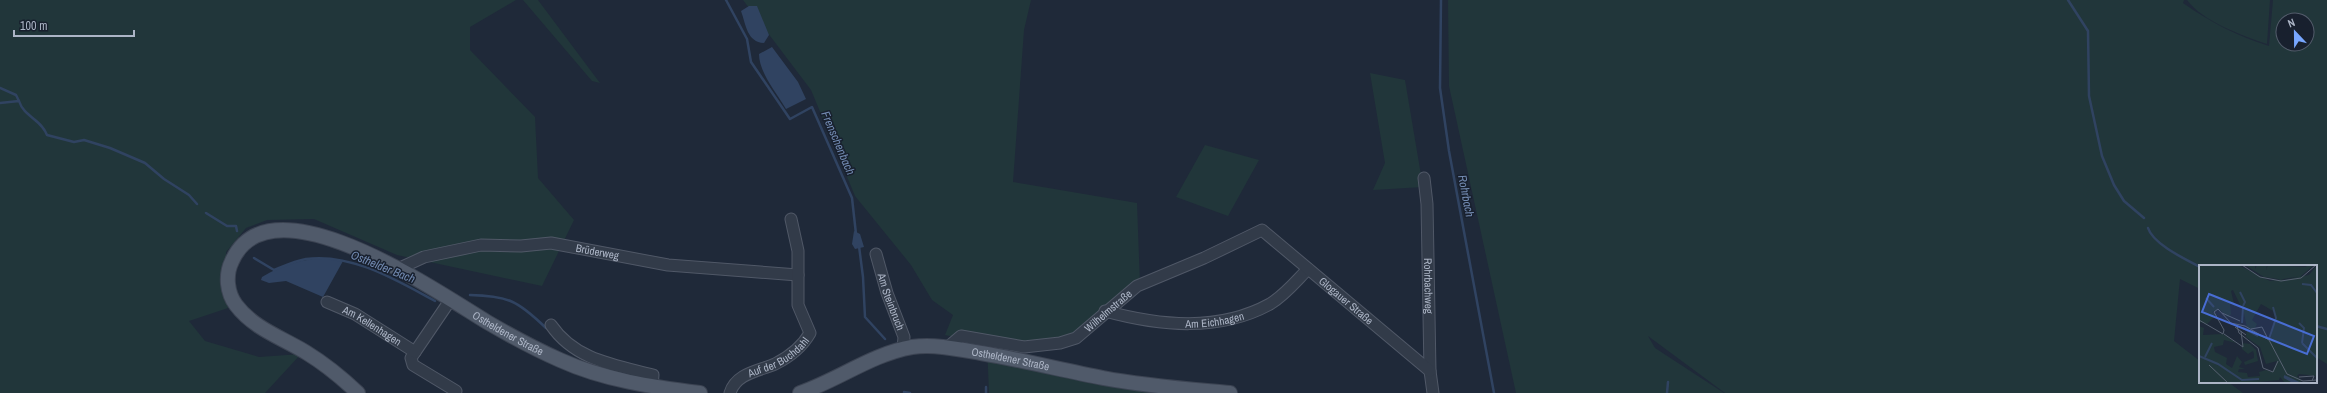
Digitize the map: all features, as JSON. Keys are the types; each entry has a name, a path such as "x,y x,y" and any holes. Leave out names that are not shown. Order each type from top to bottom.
{"main road":[{"name":"Ostheldener Straße","path":"358,393 307,353 249,320 235,303 227,275 235,254 250,238 266,231 301,232 377,257 400,268 519,340 562,361 652,387 700,393"},
{"name":"Ostheldener Straße","path":"800,393 822,385 887,353 929,346 948,347 1104,378 1178,389 1230,393"}],"street":[{"name":"Rohrbachweg","path":"1424,178 1428,204 1430,371 1432,393"},
{"name":"Auf der Buchdahl","path":"730,393 733,385 740,378 776,363 797,349 807,339 810,333 798,305 798,251 791,219"},
{"name":"Glogauer Straße","path":"1262,230 1430,371"},
{"name":"Wilhelmstraße","path":"948,347 961,336 1024,347 1060,343 1076,338 1105,311 1137,286 1204,258 1262,230"},
{"name":"Brüderweg","path":"400,268 424,257 481,245 521,246 551,243 668,264 798,275"},
{"name":"Am Steinbruch","path":"876,254 887,293 904,337 904,349"},
{"name":"Am Eichhagen","path":"1105,311 1132,318 1188,324 1212,324 1239,318 1271,303 1289,289 1308,269"},
{"path":"451,298 411,358 413,364 456,391"},
{"name":"Am Kellenhagen","path":"327,302 355,314 415,352"},
{"name":"Ostheldener Straße","path":"551,325 560,338 595,361 653,375 652,387"}],"green space":[{"path":"0,0 516,0 470,27 470,50 535,117 538,178 574,220 542,286 397,255 314,219 267,220 246,228 226,252 228,308 189,321 205,341 259,357 301,354 265,393 0,393"},
{"path":"523,0 538,0 600,83 592,81"},
{"path":"743,0 1031,0 1024,30 1013,182 1137,203 1140,284 1076,340 1022,351 1022,367 1180,393 989,393 987,344 945,335 953,315 932,300 911,265 855,196 811,90"},
{"path":"1448,0 2184,0 2183,3 2214,22 2246,38 2269,46 2273,0 2327,0 2327,364 2317,358 2317,265 2199,265 2199,288 2180,279 2174,341 2199,360 2199,383 2229,383 2243,393 1725,393 1648,336 1655,348 1724,393 1516,393 1449,86"},
{"path":"2187,0 2270,0 2267,44 2246,37 2202,15"},
{"path":"1370,73 1405,80 1423,187 1373,190 1385,163"},
{"path":"1205,145 1259,160 1228,216 1176,197"}],"water":[{"path":"749,6 757,6 769,35 764,43 754,40 748,32 741,11"},
{"path":"772,47 798,82 806,99 786,109 765,76 760,61 759,54"},
{"path":"854,231 860,234 864,247 855,249 852,244"},
{"path":"325,258 343,261 323,297 286,281 269,283 261,280 262,277 285,266 300,261"}],"waterway":[{"name":"Frenschenbach","path":"726,0 747,39 751,62 790,119 812,107 852,198 856,234"},
{"name":"Rohrbach","path":"1441,0 1440,88 1449,151 1494,393"},
{"path":"2068,0 2088,31 2089,96 2102,156 2114,185 2124,201 2144,218"},
{"path":"0,88 16,95 19,101"},
{"name":"Osthelder Bach","path":"0,103 19,101 25,111 41,125 47,135 74,142 84,140 110,148 145,163 164,179 189,195 197,204"},
{"name":"Osthelder Bach","path":"206,213 227,226 236,226 237,231"},
{"path":"2148,228 2156,240 2178,255 2199,266"},
{"name":"Frenschenbach","path":"859,246 863,277 865,317 885,339"},
{"name":"Osthelder Bach","path":"254,258 274,270 306,259 323,258 357,264 389,277 435,301"},
{"name":"Osthelder Bach","path":"470,295 494,297 512,302 528,312 546,328"},
{"path":"2317,326 2327,329"},
{"path":"1667,393 1668,382"},
{"path":"986,387 986,393"},
{"name":"Osthelder Bach","path":"904,392 910,393"}]}
